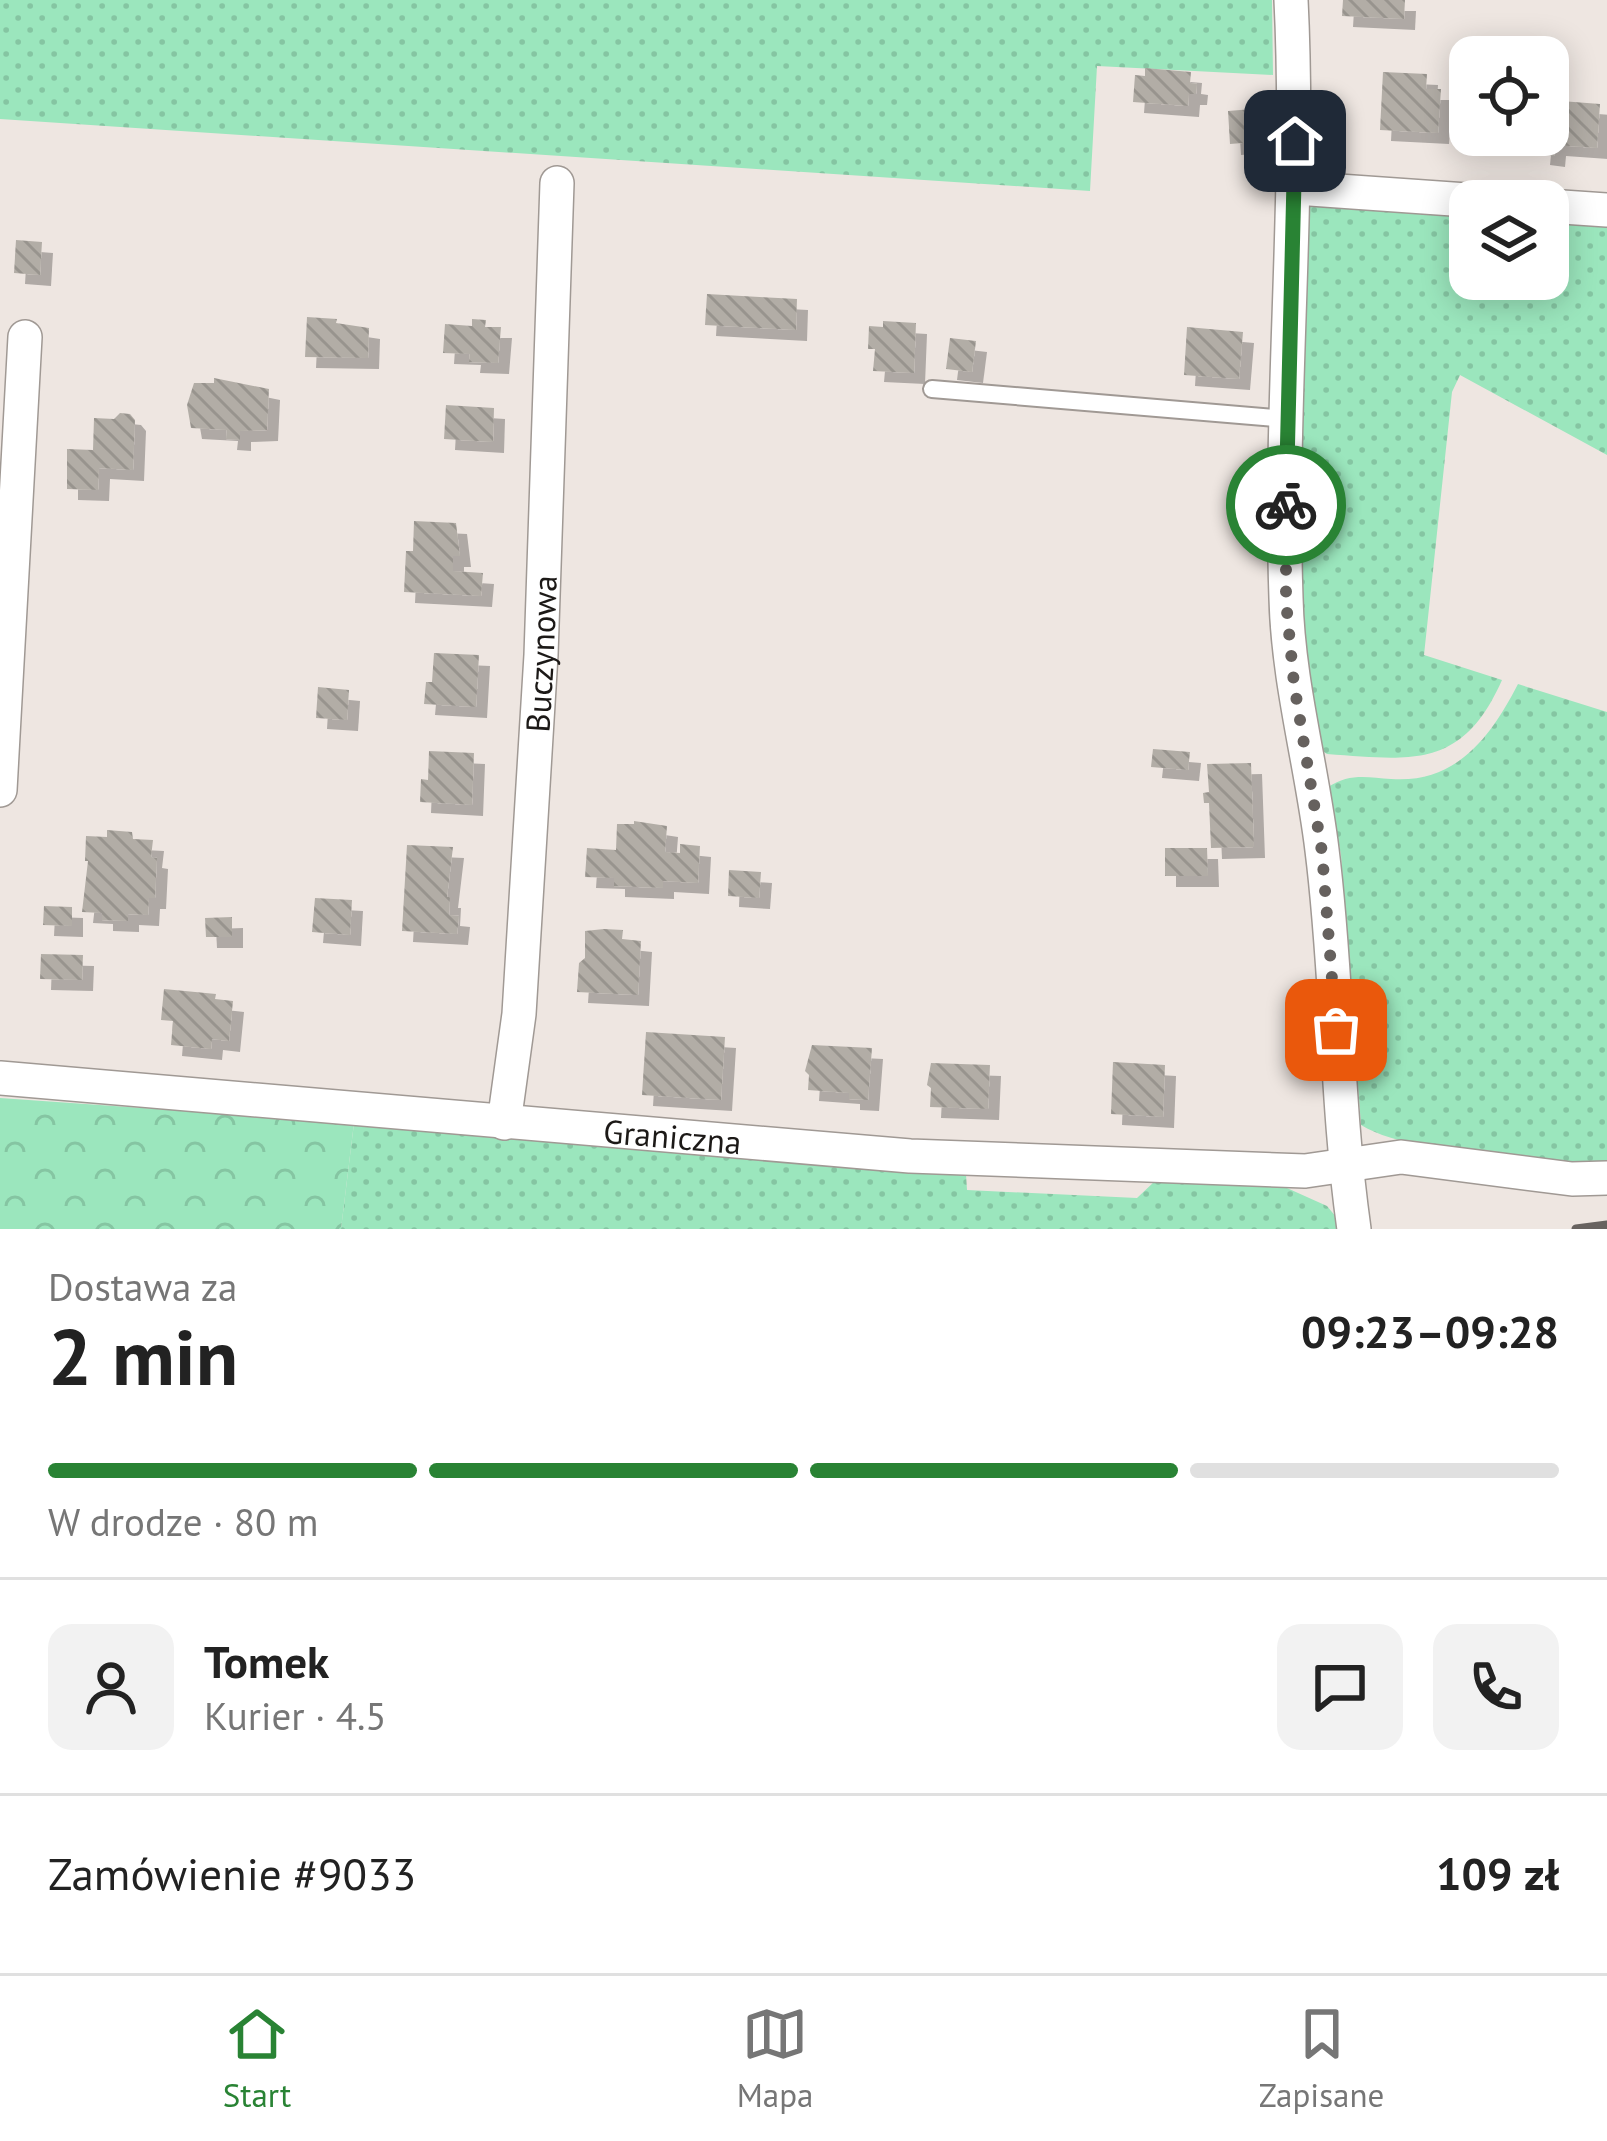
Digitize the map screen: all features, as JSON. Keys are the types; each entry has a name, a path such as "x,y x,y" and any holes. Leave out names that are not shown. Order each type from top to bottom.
{"street":[{"path":"1292,0 1296,188 1286,601 1294,684 1322,852 1354,1229"},
{"name":"Buczynowa","path":"504,1123 520,1014 541,656 557,184"},
{"path":"1296,188 1449,199"},
{"path":"1569,207 1607,210"},
{"path":"0,790 25,337"},
{"name":"Graniczna","path":"0,1078 910,1156 1285,1170 1401,1157 1572,1179 1607,1178"}],"lane":[{"path":"932,389 1287,419"}],"green space":[{"path":"0,0 1272,0 1273,75 1097,66 1090,191 0,119"},
{"path":"1308,202 1449,212 1449,300 1569,300 1569,220 1607,223 1607,455 1460,375 1452,392 1424,655 1502,680 1470,730 1451,745 1431,753 1385,758 1327,754 1318,748 1299,609"},
{"path":"1518,684 1607,712 1607,1170 1443,1150 1361,1125 1341,855 1328,787 1358,777 1414,778 1453,765 1483,738"},
{"path":"0,1098 354,1123 341,1229 0,1229"},
{"path":"354,1123 966,1174 967,1190 1137,1198 1155,1181 1278,1184 1327,1206 1346,1229 341,1229"}],"building":[{"path":"1343,0 1405,0 1404,19 1342,16"},
{"path":"1145,68 1191,72 1190,83 1197,84 1196,94 1189,94 1188,106 1133,102 1135,75 1145,76"},
{"path":"1383,72 1427,74 1426,89 1441,89 1438,133 1380,130"},
{"path":"1569,102 1600,104 1597,148 1569,146"},
{"path":"1253,109 1255,142 1230,144 1228,111"},
{"path":"16,240 42,242 40,275 14,273"},
{"path":"707,294 797,299 796,330 705,325"},
{"path":"307,317 369,328 368,358 305,357"},
{"path":"472,319 486,320 485,327 501,327 498,363 469,362 470,354 443,353 445,324 472,326"},
{"path":"883,321 916,323 914,373 873,371 875,349 868,349 869,326 883,327"},
{"path":"1187,327 1243,332 1239,379 1184,375"},
{"path":"950,338 976,341 972,372 946,369"},
{"path":"214,378 269,389 267,430 240,431 240,440 226,439 227,430 191,428 187,405 194,383 214,383"},
{"path":"446,405 494,408 493,442 444,439"},
{"path":"120,413 135,420 133,470 99,468 98,490 67,489 67,449 93,450 94,418 114,419"},
{"path":"414,521 456,523 460,556 453,556 453,571 483,573 481,596 404,592 406,551 413,551"},
{"path":"434,653 479,655 476,707 424,704 426,682 432,682"},
{"path":"318,687 349,690 347,720 316,718"},
{"path":"1153,749 1190,752 1188,770 1151,767"},
{"path":"429,751 474,753 472,805 420,802 421,779 428,780"},
{"path":"1251,763 1254,847 1211,848 1209,803 1204,803 1203,793 1209,792 1207,764"},
{"path":"634,821 667,826 665,852 680,853 680,844 700,846 698,883 663,881 663,888 614,886 614,878 585,877 587,848 616,850 617,824"},
{"path":"107,830 153,840 155,898 149,898 148,915 128,914 128,921 102,920 102,913 82,912 86,836 107,837"},
{"path":"407,845 453,847 447,897 449,915 459,916 457,934 402,931"},
{"path":"1165,848 1207,848 1208,876 1165,876"},
{"path":"729,870 761,872 759,898 728,896"},
{"path":"315,898 352,900 350,935 312,932"},
{"path":"44,906 72,907 72,926 43,925"},
{"path":"232,917 232,937 206,937 205,918"},
{"path":"623,930 622,939 641,941 638,995 577,992 585,931"},
{"path":"41,954 83,955 82,980 40,979"},
{"path":"164,989 216,994 215,999 233,1001 229,1041 212,1039 211,1049 171,1045 173,1021 161,1020"},
{"path":"646,1032 725,1037 721,1100 642,1095"},
{"path":"812,1045 872,1048 868,1100 849,1099 849,1093 808,1090 805,1071"},
{"path":"1113,1062 1165,1065 1163,1117 1111,1114"},
{"path":"931,1063 990,1065 988,1109 930,1107"}],"railway":[{"path":"1576,1229 1607,1225"}],"way so far":[{"path":"1286,505 1286,601 1294,684 1322,852 1336,1030"}],"route":[{"path":"1286,505 1295,141"}]}
